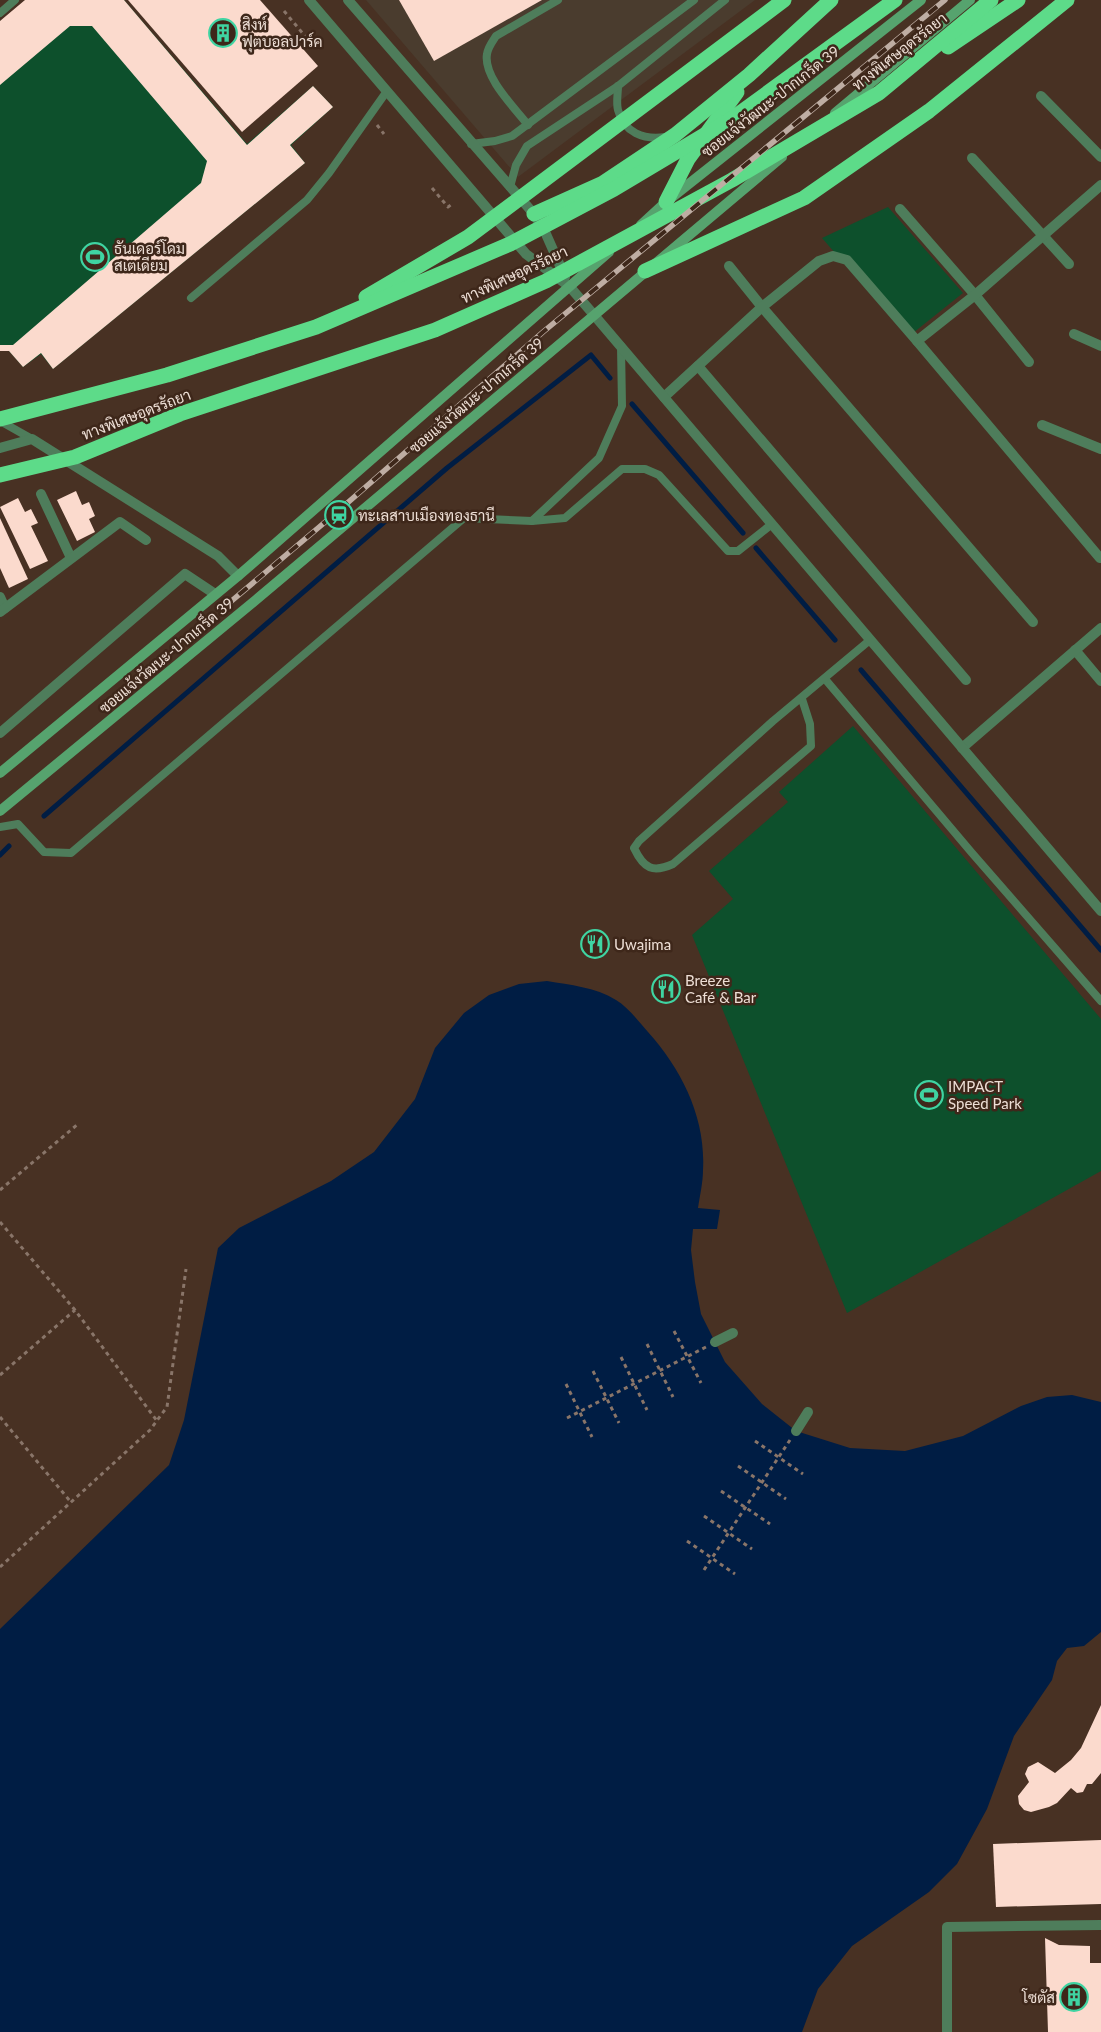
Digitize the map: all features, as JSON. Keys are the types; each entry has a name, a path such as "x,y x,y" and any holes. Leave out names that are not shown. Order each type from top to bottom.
{"highway":[{"path":"316,327 468,237 784,0"},
{"path":"534,214 603,183 675,135 750,75 831,0"},
{"name":"ทางพิเศษอุดรรัถยา","path":"0,420 168,375 316,327 510,244 614,189 734,118 895,0"},
{"name":"ทางพิเศษอุดรรัถยา","path":"0,475 75,456 180,414 435,330 546,281 732,180 879,93 991,0"},
{"path":"879,93 1018,0"},
{"path":"645,271 804,198 929,111 1068,0"},
{"path":"666,202 688,159 750,75"}],"main road":[{"name":"ซอยแจ้งวัฒนะ-ปากเกร็ด 39","path":"0,773 238,576 666,202 921,0"},
{"name":"ซอยแจ้งวัฒนะ-ปากเกร็ด 39","path":"0,811 257,599 645,271 970,0"}],"street":[{"path":"309,0 526,254 570,287 1101,911"},
{"path":"348,0 471,144 534,214 546,234 570,287"},
{"path":"1041,96 1101,157"},
{"path":"972,158 1069,264"},
{"path":"917,341 975,295 1101,185"},
{"path":"900,209 975,295 1029,362"},
{"path":"664,397 762,307 819,261 833,256 847,260 1100,558"},
{"path":"729,266 762,307 1033,622"},
{"path":"1074,334 1101,346"},
{"path":"698,366 966,680"},
{"path":"1042,425 1101,448"},
{"path":"0,448 32,439 218,556 238,576"},
{"path":"41,494 71,558"},
{"path":"0,597 2,610 120,522 146,540"},
{"path":"0,732 186,574 215,594"},
{"path":"962,748 1101,628"},
{"path":"1075,650 1101,681"},
{"path":"715,1342 733,1333"},
{"path":"796,1431 808,1412"},
{"path":"947,2032 947,1927 1101,1925"}],"lane":[{"path":"0,13 15,0"},
{"path":"528,125 496,84 489,71 486,55 489,46 496,36 558,0"},
{"path":"471,144 512,136 686,3 694,0"},
{"path":"510,187 516,165 527,146 618,86 724,0"},
{"path":"618,86 617,109 622,121 630,130 651,139 675,135"},
{"path":"191,298 307,200 329,173 387,91"},
{"path":"532,521 599,458 622,406 621,346"},
{"path":"0,420 32,439"},
{"path":"0,827 18,824 44,852 72,853 464,518 532,521 565,518 622,468 645,469 659,475 728,551 738,551 772,524"},
{"path":"802,699 810,724 810,746 673,864 660,870 648,868 639,858 634,848 640,841 773,722 870,640"},
{"path":"824,679 1101,1001"}],"path":[{"path":"284,11 305,36"},
{"path":"432,188 448,207 452,204"},
{"path":"0,1190 78,1124"},
{"path":"0,1222 75,1310 157,1421"},
{"path":"0,1567 70,1501 150,1430 167,1407 186,1269"},
{"path":"0,1375 75,1310"},
{"path":"674,1331 700,1383"},
{"path":"567,1418 715,1342"},
{"path":"647,1344 673,1396"},
{"path":"621,1357 647,1410"},
{"path":"593,1371 619,1423"},
{"path":"566,1384 592,1437"},
{"path":"0,1417 70,1501"},
{"path":"704,1570 796,1431"},
{"path":"755,1441 803,1474"},
{"path":"738,1466 786,1499"},
{"path":"721,1490 770,1524"},
{"path":"704,1516 752,1549"},
{"path":"687,1541 735,1574"}],"shaded area":[{"path":"366,0 755,0 518,177"}],"green space":[{"name":"ธันเดอร์โดม สเตเดียม","path":"124,0 247,144 313,86 333,107 291,145 305,163 53,369 41,354 23,367 9,351 0,351 0,21"},
{"path":"888,207 963,293 908,337 822,238"},
{"name":"IMPACT Speed Park","path":"853,726 1101,1019 1101,1171 847,1313 692,935 733,899 709,871 788,802 779,792"}],"water":[{"path":"547,981 591,989 620,1003 633,1015 660,1047 681,1079 696,1114 703,1151 703,1175 698,1208 720,1210 717,1229 693,1229 691,1250 701,1314 725,1362 762,1404 796,1431 850,1448 905,1451 963,1436 1021,1406 1047,1397 1072,1395 1101,1402 1101,1632 1084,1646 1067,1648 1057,1661 1052,1680 1014,1736 987,1809 957,1864 929,1892 852,1946 818,1989 802,2032 0,2032 0,1629 169,1465 184,1420 218,1248 239,1228 331,1181 374,1152 415,1099 435,1048 464,1013 489,995 519,984"}],"building":[{"path":"25,0 124,0 247,145 313,86 333,107 290,145 305,163 53,369 41,353 23,367 9,351 0,351 0,345 13,345 201,183 207,161 92,26 70,26 0,85 0,21"},
{"name":"สิงห์ ฟุตบอลปาร์ค","path":"128,0 260,0 318,66 242,132"},
{"path":"399,0 542,0 434,61"},
{"path":"76,491 82,505 89,502 95,516 89,519 95,532 77,541 57,500"},
{"path":"18,498 25,512 31,509 38,523 31,526 48,561 30,569 0,507"},
{"path":"0,518 28,579 9,588 0,568"},
{"path":"1101,1705 1101,1773 1092,1784 1087,1784 1083,1792 1077,1793 1071,1788 1057,1803 1049,1807 1031,1812 1024,1810 1019,1804 1018,1796 1029,1782 1025,1774 1028,1767 1038,1762 1055,1773 1071,1760 1081,1748"},
{"path":"1101,1840 1101,1904 996,1907 993,1844"},
{"name":"โซตัส","path":"1045,1938 1059,1945 1090,1946 1090,1963 1101,1963 1101,2032 1048,2032"}],"waterway":[{"path":"44,816 447,468 591,355 610,378"},
{"path":"632,404 743,533"},
{"path":"756,548 835,640"},
{"path":"861,670 1101,950"},
{"path":"0,855 9,846"}],"railway":[{"path":"222,609 337,512 543,332 945,0"}],"place":[{"name":"สิงห์ ฟุตบอลปาร์ค","path":"223,33"},
{"name":"ธันเดอร์โดม สเตเดียม","path":"95,257"},
{"name":"ทะเลสาบเมืองทองธานี","path":"339,515"},
{"name":"Uwajima","path":"595,944"},
{"name":"Breeze Café & Bar","path":"666,989"},
{"name":"IMPACT Speed Park","path":"929,1095"},
{"name":"โซตัส","path":"1074,1997"}]}
